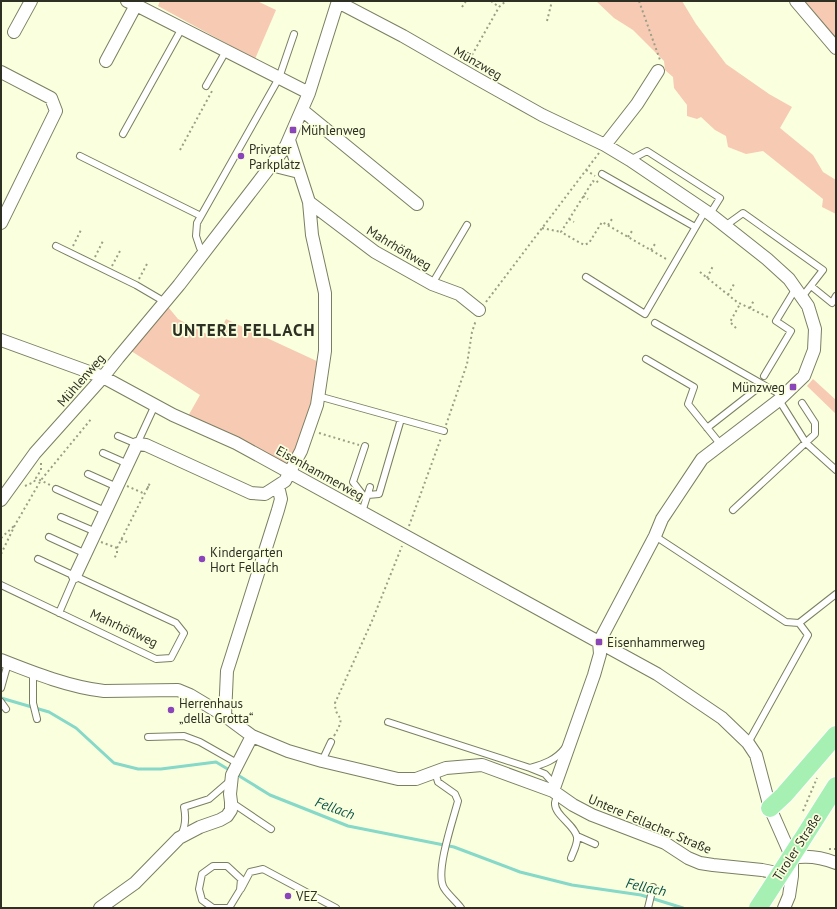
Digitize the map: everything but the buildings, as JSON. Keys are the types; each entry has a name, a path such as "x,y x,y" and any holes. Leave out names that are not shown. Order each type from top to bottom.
{"main road":[{"path":"770,808 788,790 836,735"},
{"name":"Tiroler Straße","path":"758,908 836,786"}],"street":[{"path":"14,32 31,1"},
{"name":"Mühlenweg","path":"1,500 35,453 103,377 179,285 289,140 309,93 338,1"},
{"name":"Münzweg","path":"338,1 542,115 605,145 630,160 707,212 767,259 788,280 808,306 815,329 814,350 804,376 781,398 702,460 662,519 655,536 626,588 599,642"},
{"path":"796,1 836,48"},
{"path":"106,62 132,3 309,93"},
{"path":"605,145 637,104 658,71"},
{"path":"1,72 51,98 56,111 1,223"},
{"path":"302,110 416,204"},
{"path":"75,576 137,444 146,445 251,493 265,494 285,481 301,451 317,404 325,351 325,293 312,235 309,202 289,140"},
{"path":"271,165 299,172"},
{"name":"Mahrhöflweg","path":"309,202 374,252 432,284 458,294 479,310"},
{"name":"Eisenhammerweg","path":"1,340 103,377 173,415 236,443 657,674 722,718 748,743 756,756 770,808 796,850 789,896 784,907"},
{"path":"225,716 227,672 278,510 281,499 278,486"},
{"path":"555,790 600,654 599,642"},
{"name":"Untere Fellacher Straße","path":"5,661 33,672 82,687 99,690 178,690 190,695 225,716 252,736 288,751 322,761 398,779 416,779 446,768 482,765 555,790 573,805 592,815 665,843 688,858 700,863 762,870 792,876"},
{"path":"100,908 135,883 179,838 195,829 227,816 231,810 230,794 234,771 252,736"},
{"path":"796,850 806,856 836,862"}],"lane":[{"path":"124,134 182,28"},
{"path":"206,251 200,248 196,236 198,223 279,78 294,34"},
{"path":"206,86 226,51"},
{"path":"586,277 644,314 695,227 720,198 647,151 630,160"},
{"path":"80,156 201,216"},
{"path":"600,176 695,227"},
{"path":"725,226 743,213 823,270 811,286 799,293 776,321 791,331 764,376"},
{"path":"432,284 467,225"},
{"path":"56,246 165,302"},
{"path":"811,286 832,303 836,296"},
{"path":"655,322 762,385 781,398 806,442 836,470"},
{"path":"646,359 694,387 688,404 721,445"},
{"path":"707,428 762,385"},
{"path":"318,396 444,430"},
{"path":"733,510 815,434 816,423 802,403"},
{"path":"118,436 137,444 155,405"},
{"path":"367,497 379,494 401,419"},
{"path":"365,446 353,482 367,497"},
{"path":"103,453 128,464"},
{"path":"88,474 118,485"},
{"path":"362,512 370,487"},
{"path":"56,489 105,511"},
{"path":"61,517 94,535"},
{"path":"655,536 786,622 799,623 836,594"},
{"path":"49,537 86,554"},
{"name":"Mahrhöflweg","path":"1,585 156,659 171,658 184,633 176,623 38,559"},
{"path":"59,613 75,576"},
{"path":"748,743 772,704 808,636 799,623"},
{"path":"1,688 5,661"},
{"path":"33,672 33,703 37,719"},
{"path":"1,702 6,709"},
{"path":"388,722 545,774 555,790 555,804 557,809 572,827 577,836 595,844"},
{"path":"148,737 184,736 200,742 234,771 209,799 184,807 186,820 185,827 179,838"},
{"path":"322,761 330,742"},
{"path":"530,768 555,758 570,742"},
{"path":"435,772 438,782 455,794 458,801 444,850 442,875 443,887 461,908"},
{"path":"231,802 271,829"},
{"path":"571,858 577,836"},
{"path":"240,890 241,879 227,866 213,866 202,874 199,889 202,900 213,908 228,908 240,890 250,872 263,869 336,908"},
{"path":"648,905 652,889"}],"path":[{"path":"462,7 466,1"},
{"path":"491,1 499,7"},
{"path":"472,55 499,7 506,1"},
{"path":"548,21 552,1"},
{"path":"640,1 661,63 658,71"},
{"path":"180,150 213,89 206,86"},
{"path":"479,310 605,145"},
{"path":"561,232 583,196 594,181 596,183 600,176"},
{"path":"583,196 588,199"},
{"path":"569,219 574,222"},
{"path":"608,225 612,219"},
{"path":"542,228 561,232 584,245 589,243 602,222 674,264"},
{"path":"70,253 81,230"},
{"path":"628,237 632,231"},
{"path":"92,264 103,241"},
{"path":"651,250 655,244"},
{"path":"109,272 121,249"},
{"path":"136,286 148,262"},
{"path":"707,278 713,266"},
{"path":"700,272 740,304 776,321"},
{"path":"728,295 734,284"},
{"path":"750,308 754,300"},
{"path":"736,328 730,322 740,304"},
{"path":"1,554 15,525 41,480 92,418"},
{"path":"308,430 365,446"},
{"path":"41,459 41,470 36,478 41,480"},
{"path":"114,559 117,548 143,494 150,483"},
{"path":"118,485 143,494"},
{"path":"147,487 151,488"},
{"path":"1,538 15,525"},
{"path":"94,535 117,548"},
{"path":"330,742 342,722 335,707 335,703 372,621 406,536"},
{"path":"122,539 127,542"},
{"path":"116,555 120,557"},
{"path":"802,812 818,776"}],"shaded area":[{"path":"160,1 257,1 276,10 255,59 158,6"},
{"path":"596,1 682,1 696,24 726,64 769,94 792,107 780,128 813,155 823,172 836,180 836,214 822,207 823,199 763,151 746,154 728,147 726,136 715,130 701,117 697,119 687,116 687,105 674,88 673,77 665,70 664,61 633,30 614,18"},
{"path":"800,1 836,1 836,42"},
{"path":"164,302 178,319 216,339 226,319 321,363 315,404 288,468 187,418 200,395 128,349"},
{"path":"813,379 836,400 836,414 807,386"}],"waterway":[{"name":"Fellach","path":"1,698 49,712 76,728 114,763 138,769 161,769 216,762 231,771"},
{"name":"Fellach","path":"236,774 270,795 348,826 454,847 520,872 572,885 641,895 683,908"}],"place":[{"name":"Mühlenweg","path":"293,130"},
{"name":"Privater Parkplatz","path":"241,156"},
{"name":"Münzweg","path":"793,387"},
{"name":"Kindergarten Hort Fellach","path":"202,559"},
{"name":"Eisenhammerweg","path":"599,642"},
{"name":"Herrenhaus „della Grotta“","path":"171,710"},
{"name":"VEZ","path":"288,896"}],"district":[{"name":"UNTERE FELLACH","path":"244,330"}]}
